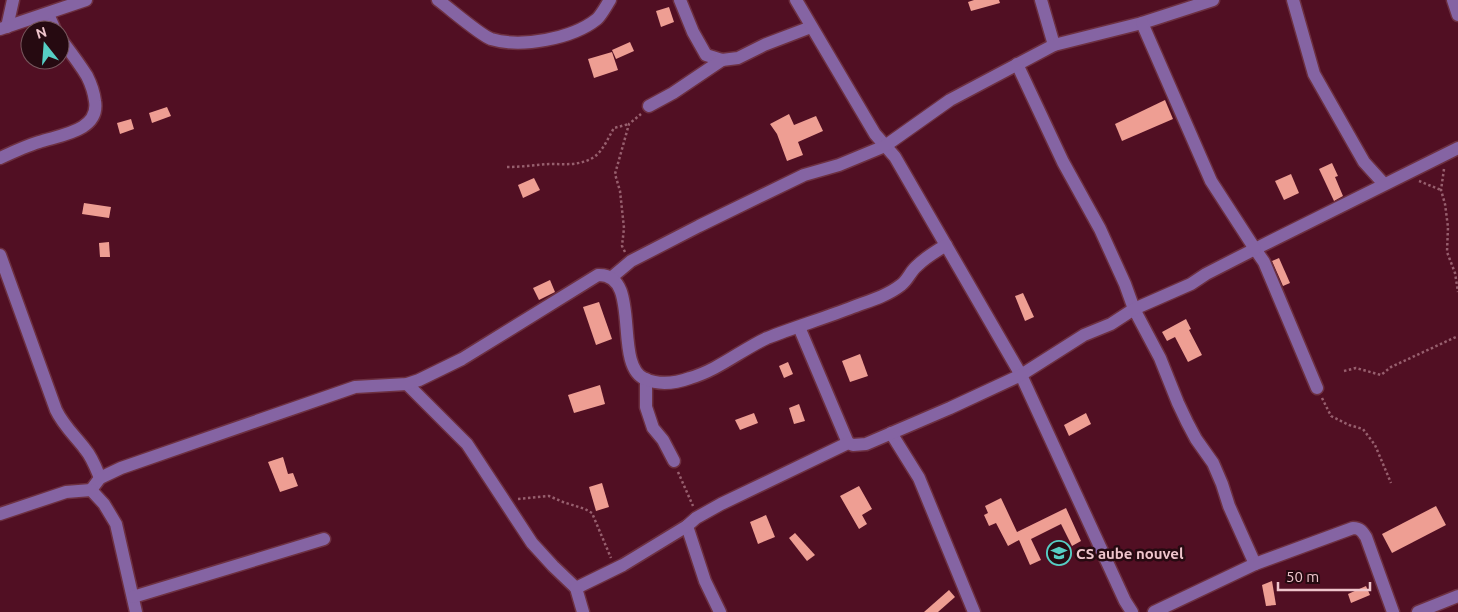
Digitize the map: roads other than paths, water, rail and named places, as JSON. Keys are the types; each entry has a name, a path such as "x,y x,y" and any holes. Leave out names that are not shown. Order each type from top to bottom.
{"street":[{"path":"3,28 13,0"},
{"path":"3,28 86,0"},
{"path":"438,0 489,38 511,42 531,42 556,38 583,28 598,18 610,0"},
{"path":"680,0 693,32 706,54 722,60"},
{"path":"796,0 875,134 895,157 1021,375 1073,490 1125,601 1132,612"},
{"path":"1041,0 1054,44"},
{"path":"612,277 631,261 804,175 839,165 885,146 950,100 1054,44 1142,23 1213,0"},
{"path":"1293,0 1314,74 1364,162 1384,184"},
{"path":"1453,0 1458,15"},
{"path":"48,14 51,20"},
{"path":"1142,23 1211,181 1264,262 1317,388"},
{"path":"648,106 673,93 722,60 738,58 764,45 812,27"},
{"path":"0,158 39,142 78,130 89,124 95,114 94,96 87,76 70,52"},
{"path":"1017,64 1063,162 1100,229 1134,309 1154,343 1191,430 1213,464 1229,506 1255,564"},
{"path":"576,588 623,565 721,504 848,443 853,445 866,444 1021,375 1084,335 1111,324 1134,309 1191,284 1206,274 1255,249 1458,148"},
{"path":"92,490 100,478 121,468 355,387 407,384 419,380 462,359 598,275 612,277 618,282 622,294 630,353 634,368 639,376 655,382 668,383 690,378 711,369 766,339 877,299 902,285 916,266 946,245"},
{"path":"0,255 56,410 61,420 86,450 100,478"},
{"path":"799,327 848,443"},
{"path":"646,379 646,408 653,428 663,440 674,462"},
{"path":"407,384 467,444 532,543 576,588 583,612"},
{"path":"891,433 919,478 974,612"},
{"path":"0,514 66,492 92,490"},
{"path":"92,490 104,504 116,524 136,612"},
{"path":"691,522 705,581 720,612"},
{"path":"1154,612 1255,564 1352,528 1358,528 1366,537 1393,612"},
{"path":"133,597 324,539"},
{"path":"1418,612 1458,596"}],"place":[{"name":"CS aube nouvel","path":"1059,553"}]}
